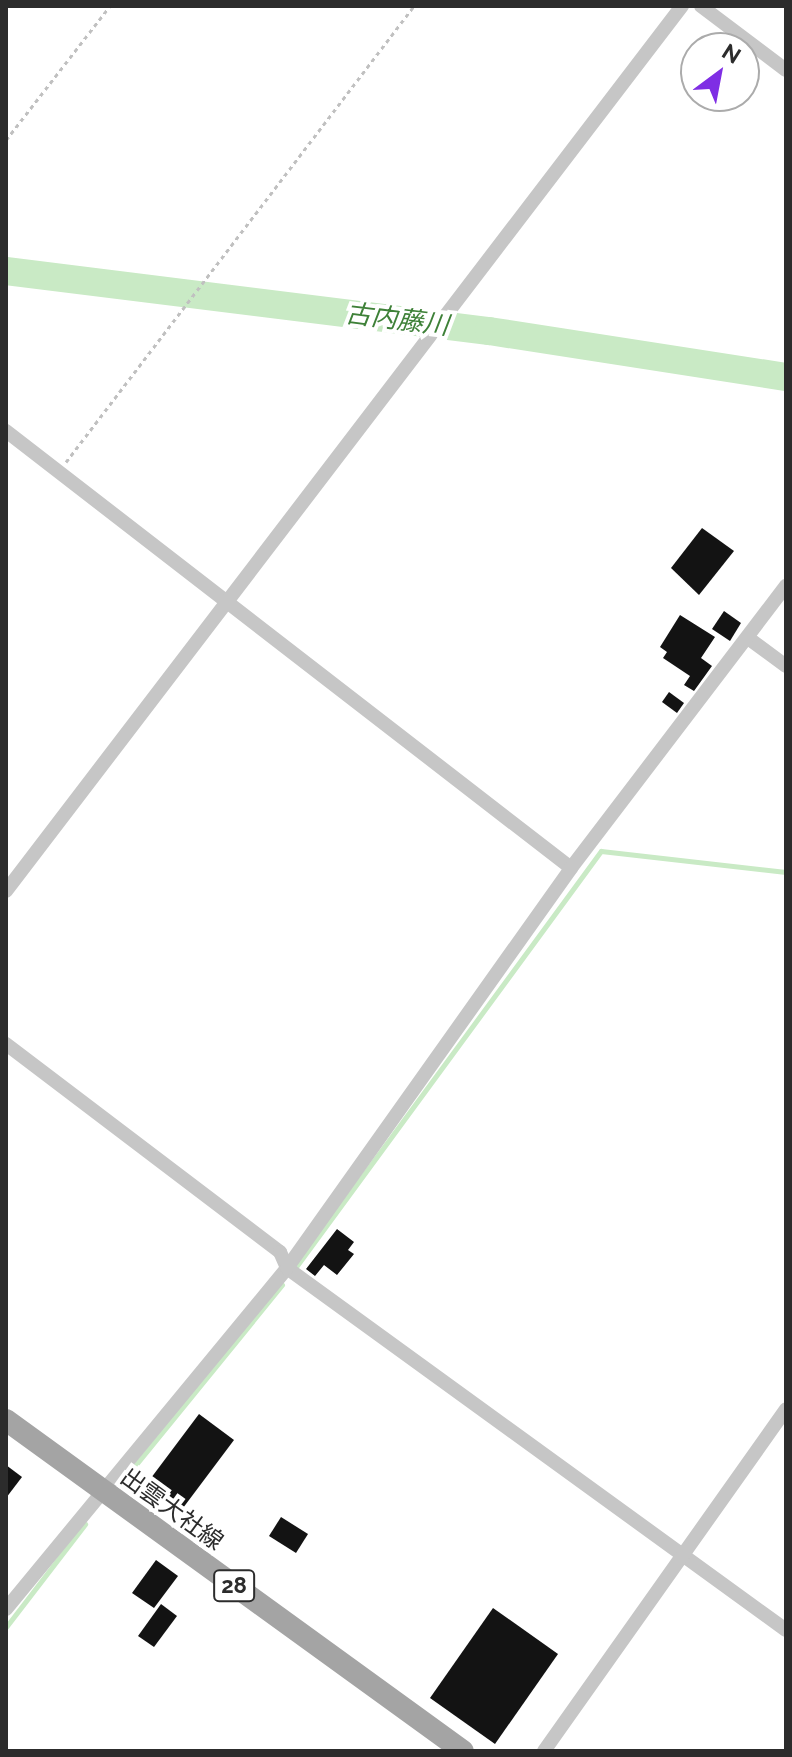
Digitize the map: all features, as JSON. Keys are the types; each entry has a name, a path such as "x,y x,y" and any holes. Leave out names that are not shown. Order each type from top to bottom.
{"main road":[{"name":"出雲大社線","path":"6,1420 463,1751"}],"street":[{"path":"6,891 682,6"},
{"path":"701,6 786,70"},
{"path":"6,431 571,868"},
{"path":"6,1609 100,1489 287,1268 571,868 786,586"},
{"path":"748,638 786,666"},
{"path":"6,1044 280,1252 287,1268 786,1630"},
{"path":"544,1751 786,1409"}],"path":[{"path":"6,140 110,6"},
{"path":"59,471 414,6"}],"building":[{"path":"702,528 734,551 699,595 671,568"},
{"path":"724,611 741,623 730,641 712,629"},
{"path":"680,615 715,637 701,658 712,666 694,691 684,685 690,676 663,658 667,652 660,647"},
{"path":"669,692 684,703 677,713 662,702"},
{"path":"337,1229 354,1242 348,1250 354,1254 337,1275 324,1265 315,1276 306,1269"},
{"path":"199,1414 234,1440 183,1508 148,1482"},
{"path":"6,1465 22,1477 6,1498"},
{"path":"281,1517 308,1534 296,1553 269,1536"},
{"path":"156,1560 178,1576 154,1608 132,1593"},
{"path":"161,1604 177,1616 154,1647 138,1636"},
{"path":"493,1608 558,1654 495,1744 430,1698"}],"waterway":[{"name":"古内藤川","path":"6,271 489,331 786,377"},
{"path":"293,1271 601,851 786,872"},
{"path":"125,1478 282,1285"},
{"path":"6,1627 85,1524"}]}
